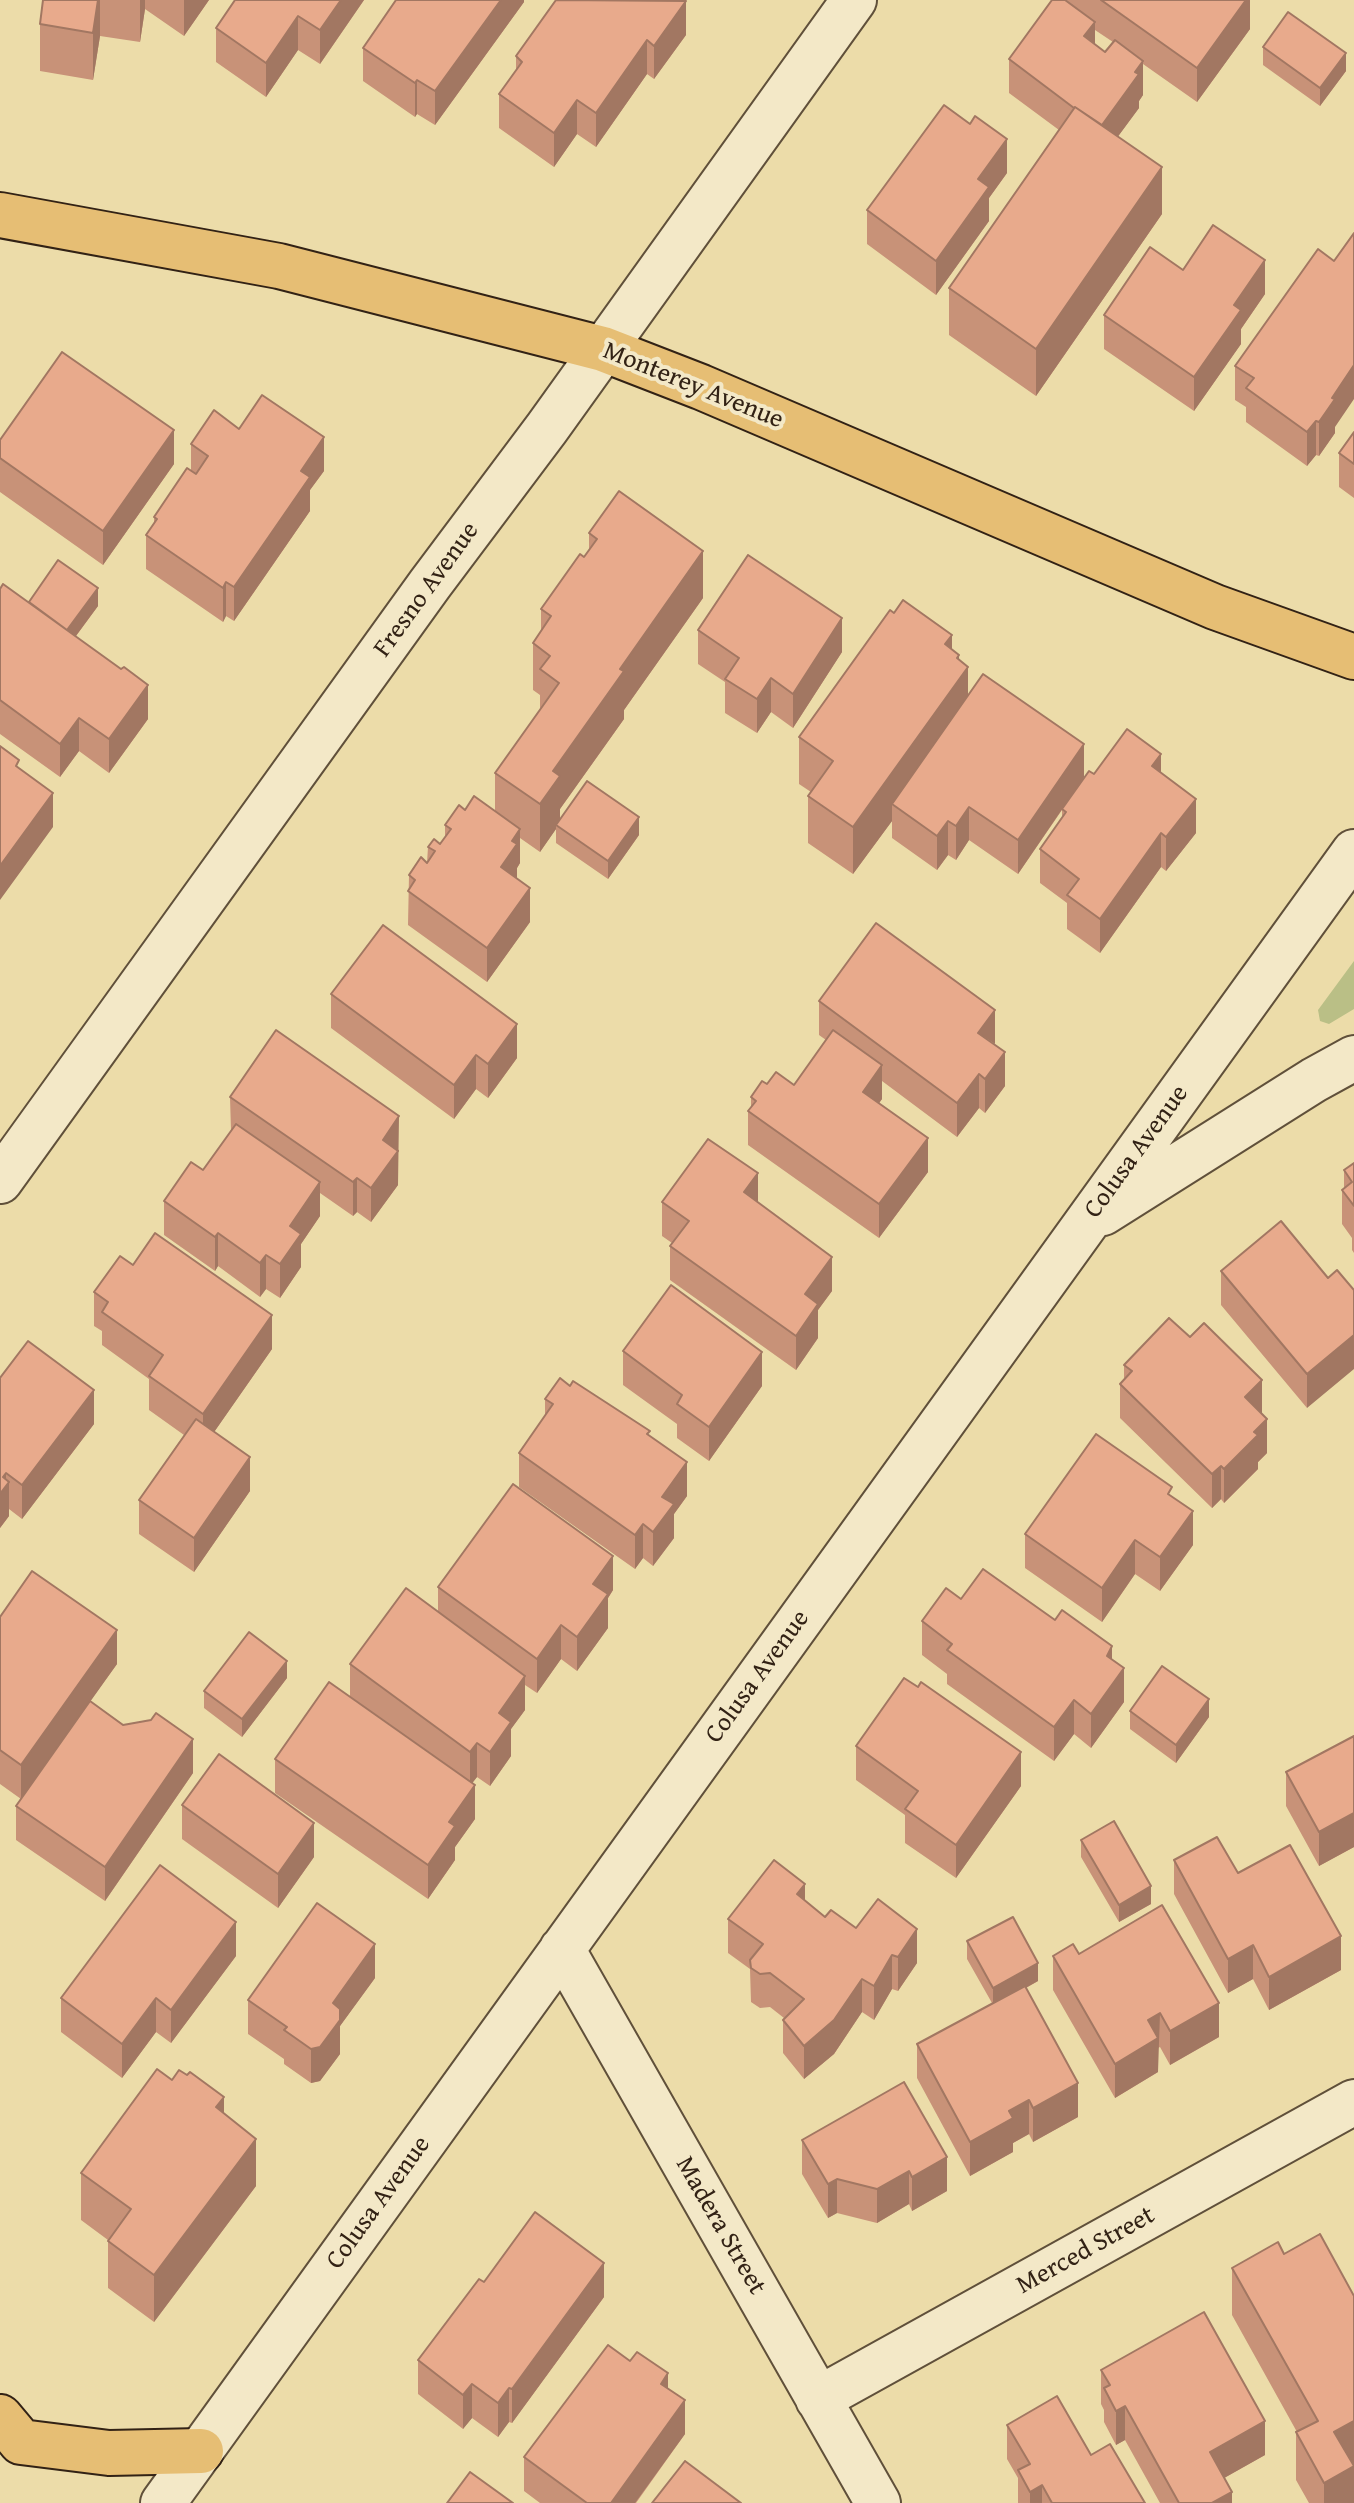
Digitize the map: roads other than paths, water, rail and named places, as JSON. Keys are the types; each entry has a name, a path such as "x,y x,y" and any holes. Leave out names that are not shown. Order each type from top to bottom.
{"main road":[{"name":"Monterey Avenue","path":"0,215 279,266 603,349 701,387 1215,607 1354,657"},
{"path":"0,2417 21,2442 109,2453 201,2451"}],"street":[{"name":"Fresno Avenue","path":"0,1181 854,0"},
{"name":"Colusa Avenue","path":"163,2503 1354,852"},
{"path":"1084,1225 1354,1058"},
{"name":"Madera Street","path":"562,1949 878,2503"},
{"name":"Merced Street","path":"818,2399 1354,2102"}]}
